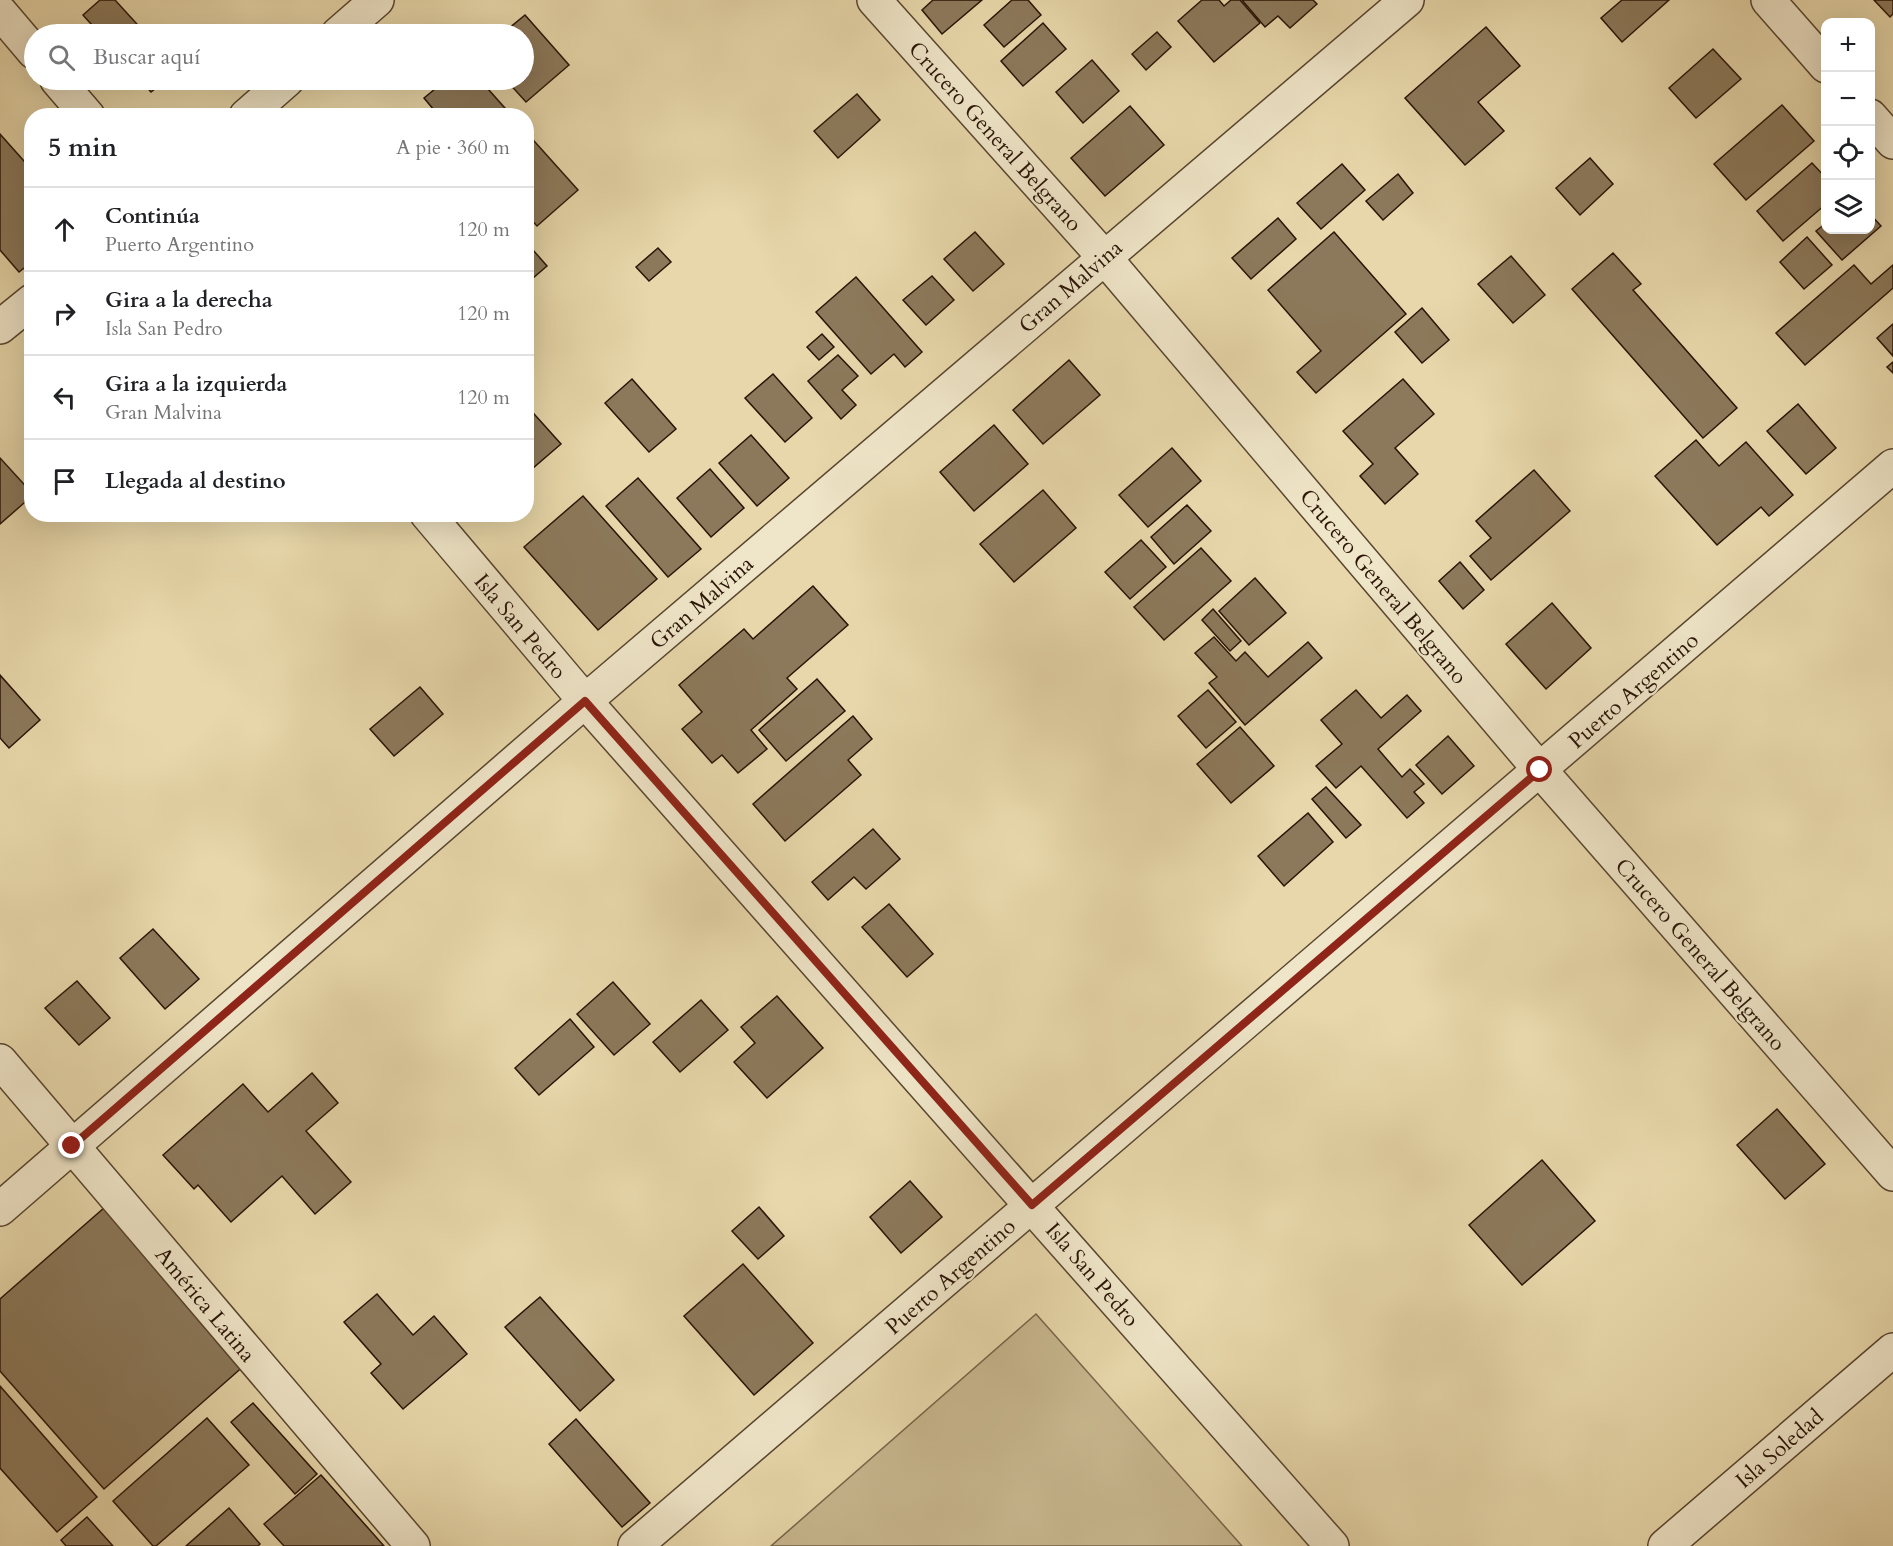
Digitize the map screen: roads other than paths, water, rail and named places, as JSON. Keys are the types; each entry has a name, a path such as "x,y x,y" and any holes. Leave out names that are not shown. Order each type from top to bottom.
{"street":[{"path":"349,24 376,0"},
{"name":"Crucero General Belgrano","path":"873,0 1104,256 1540,770 1893,1174"},
{"name":"Gran Malvina","path":"0,1209 585,701 1104,256 1407,0"},
{"path":"1767,0 1821,60"},
{"path":"0,12 24,40"},
{"path":"66,90 81,108"},
{"path":"255,108 276,90"},
{"path":"1875,122 1893,142"},
{"path":"0,327 24,307"},
{"name":"Puerto Argentino","path":"635,1546 1893,466"},
{"name":"Isla San Pedro","path":"434,522 585,701 1332,1546"},
{"name":"América Latina","path":"0,1061 413,1546"},
{"name":"Isla Soledad","path":"1665,1546 1893,1350"}]}
